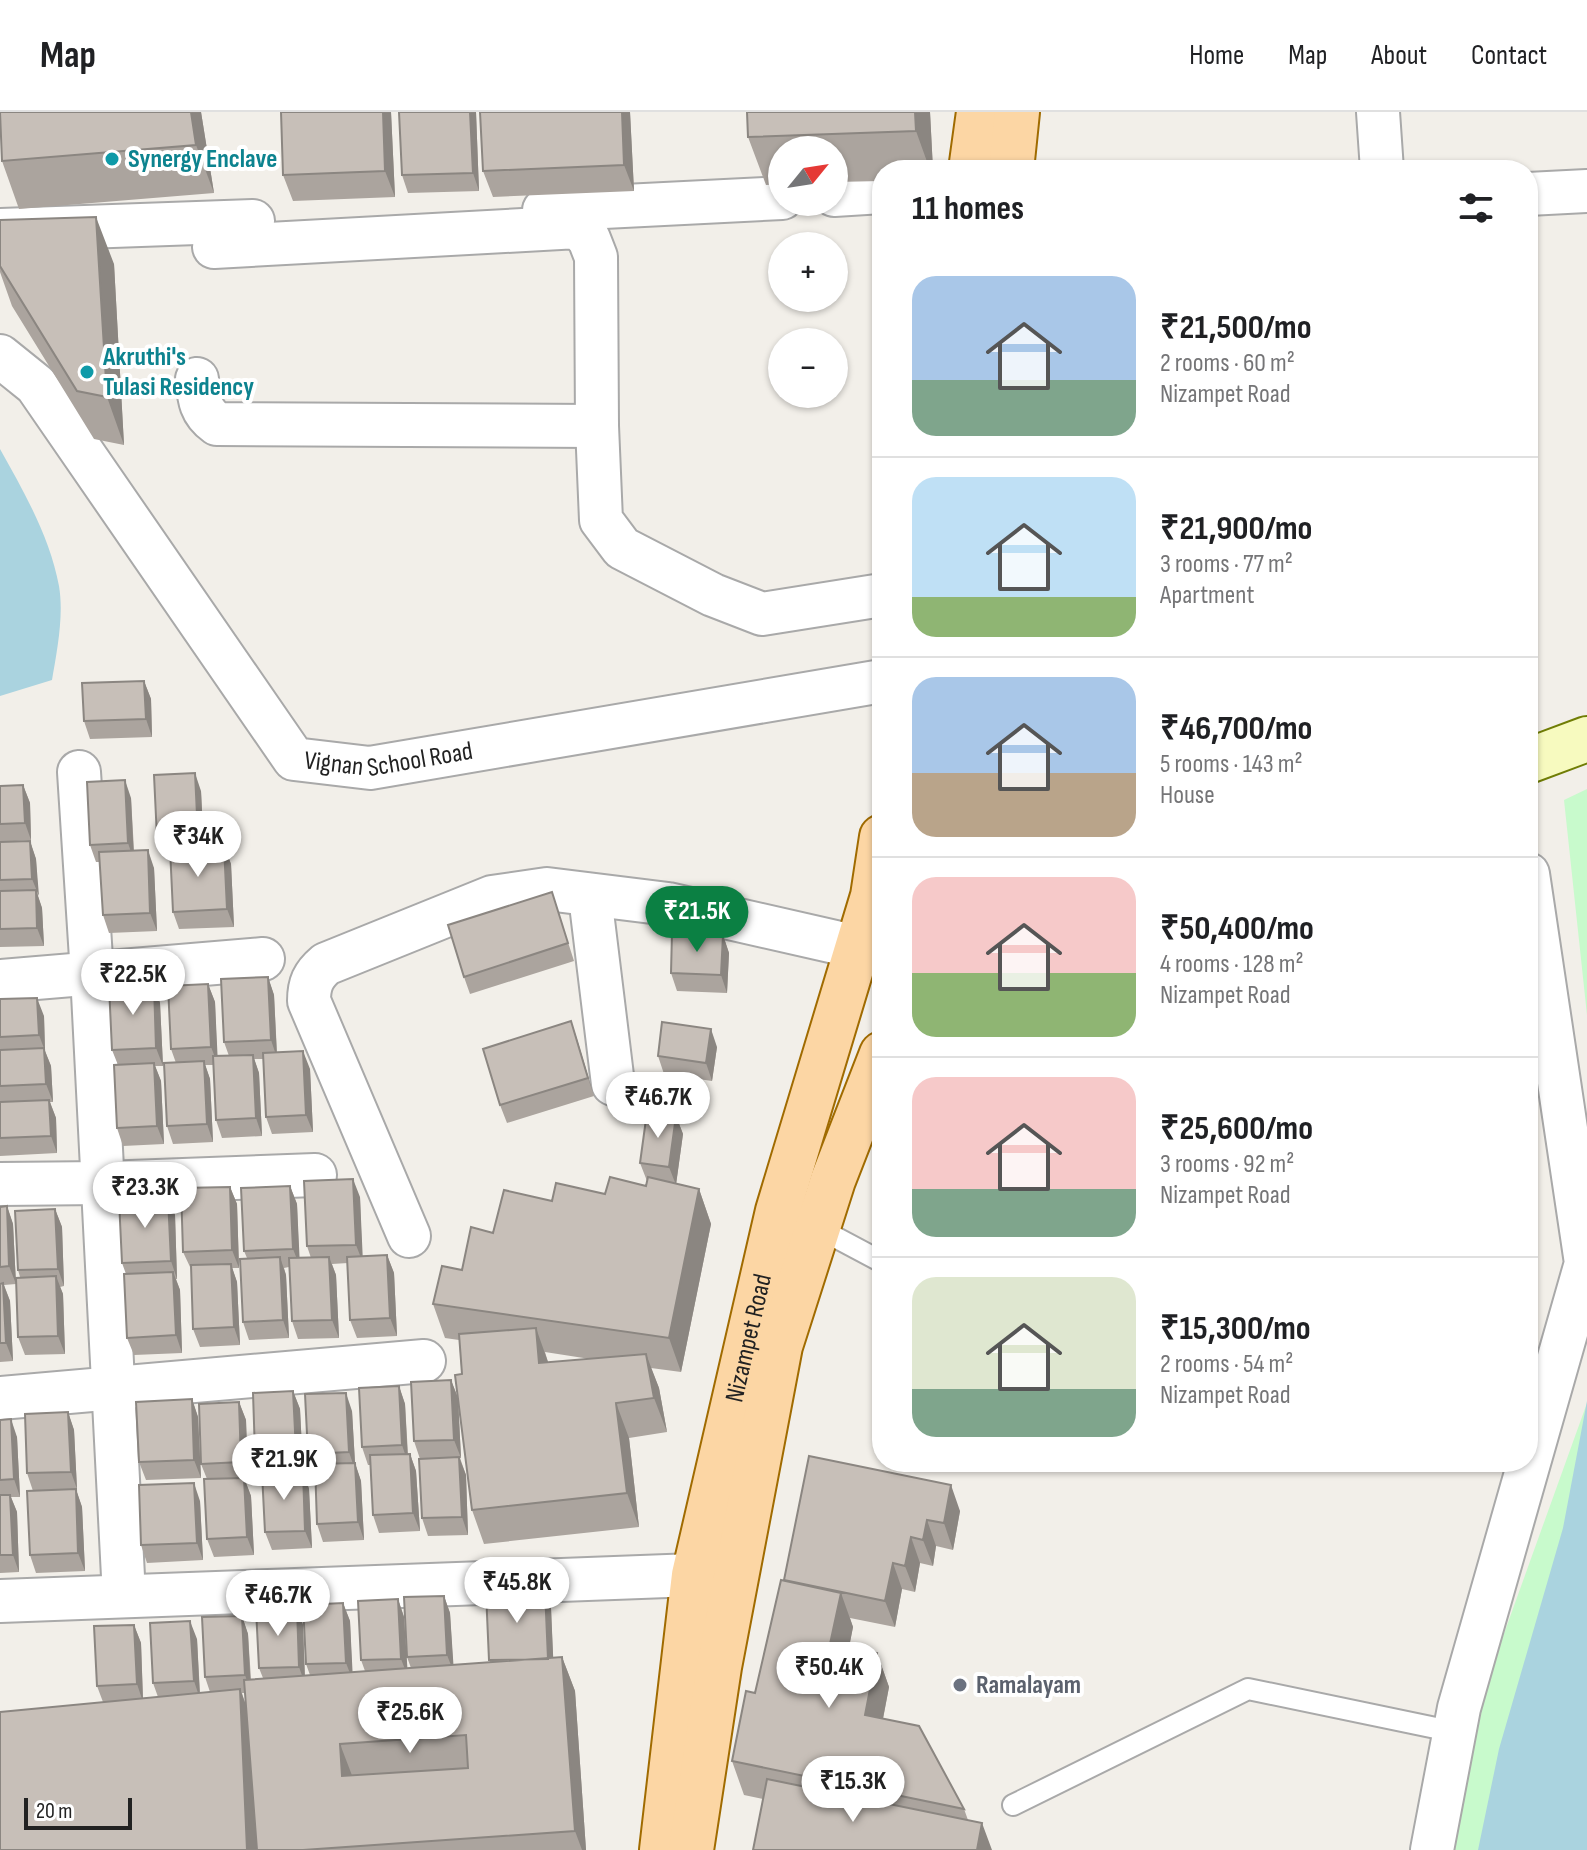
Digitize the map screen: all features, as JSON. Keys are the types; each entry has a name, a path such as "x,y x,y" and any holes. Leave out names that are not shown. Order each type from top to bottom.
{"main road":[{"path":"972,160 979,112"},
{"path":"1012,160 1017,112"},
{"name":"Nizampet Road","path":"662,1850 694,1575 778,1211 872,899"},
{"path":"822,1066 872,1070"},
{"name":"Nizampet Road","path":"691,1850 719,1667 780,1346 833,1180 872,1080"}],"street":[{"path":"1378,112 1381,160"},
{"path":"1538,193 1587,191"},
{"path":"848,194 872,193"},
{"path":"0,230 634,207 768,199"},
{"path":"214,247 578,227 589,239 596,257 601,520 622,548 713,595 762,614 872,597"},
{"name":"Vignan School Road","path":"0,356 36,385 294,759 370,768 872,683"},
{"path":"197,379 199,404 206,417 217,424 597,426"},
{"path":"1538,757 1587,739"},
{"path":"79,772 124,1596"},
{"path":"409,1236 309,1001 314,974 326,964 492,897 547,889 668,904 857,947"},
{"path":"590,896 613,1084"},
{"path":"1538,941 1586,1263 1538,1431"},
{"path":"0,981 263,959"},
{"path":"0,1184 315,1175"},
{"path":"0,1398 424,1361"},
{"path":"1432,1850 1459,1708 1526,1472"},
{"path":"0,1601 694,1575"}],"lane":[{"path":"818,1228 872,1257"},
{"path":"1013,1805 1248,1689 1455,1732"}],"green space":[{"path":"1587,789 1587,1015 1564,800"},
{"path":"1587,1403 1587,1850 1447,1850 1470,1728"}],"water":[{"path":"0,449 35,515 49,550 59,586 61,609 52,680 0,696"},
{"path":"1587,1401 1587,1850 1478,1850 1499,1749 1563,1528"}],"building":[{"path":"0,112 191,112 196,145 2,161"},
{"path":"281,112 383,112 385,171 283,175"},
{"path":"399,112 470,112 473,173 402,175"},
{"path":"480,112 622,112 624,165 483,171"},
{"path":"747,112 915,112 916,131 748,137"},
{"name":"Akruthi's Tulasi Residency","path":"96,217 107,397 77,391 0,266 0,220"},
{"path":"144,681 146,719 84,721 82,683"},
{"path":"195,773 198,836 157,838 154,775"},
{"path":"125,780 128,843 90,845 87,782"},
{"path":"23,785 25,823 0,824 0,786"},
{"path":"30,841 32,879 0,880 0,842"},
{"path":"224,846 227,909 173,912 170,848"},
{"path":"148,850 150,913 103,915 99,852"},
{"path":"36,890 37,928 0,929 0,891"},
{"path":"552,892 568,943 464,977 448,925"},
{"path":"672,933 723,935 721,975 671,973"},
{"path":"268,977 271,1040 224,1042 221,979"},
{"path":"208,984 211,1047 171,1049 168,986"},
{"path":"154,985 156,1048 112,1050 109,986"},
{"path":"37,998 39,1035 0,1037 0,999"},
{"path":"571,1021 588,1078 500,1105 483,1049"},
{"path":"662,1022 711,1029 706,1063 658,1056"},
{"path":"44,1048 46,1084 0,1086 0,1050"},
{"path":"303,1051 306,1115 266,1117 263,1053"},
{"path":"253,1055 256,1118 216,1120 213,1056"},
{"path":"204,1061 207,1124 167,1126 164,1063"},
{"path":"154,1063 157,1126 117,1128 114,1065"},
{"path":"49,1100 51,1136 0,1138 0,1102"},
{"path":"647,1112 676,1116 669,1167 640,1163"},
{"path":"610,1177 646,1186 648,1177 699,1189 669,1338 433,1304 442,1266 462,1270 471,1227 493,1233 504,1190 552,1201 556,1183 605,1194"},
{"path":"353,1179 356,1245 307,1246 304,1181"},
{"path":"290,1186 293,1249 244,1251 241,1188"},
{"path":"230,1187 232,1250 183,1252 181,1188"},
{"path":"168,1198 171,1261 122,1263 119,1200"},
{"path":"7,1206 9,1266 0,1267 0,1207"},
{"path":"55,1209 58,1269 18,1270 15,1211"},
{"path":"387,1255 390,1318 350,1320 347,1257"},
{"path":"280,1257 283,1320 243,1322 240,1259"},
{"path":"329,1257 332,1320 292,1321 289,1258"},
{"path":"231,1264 234,1327 193,1329 191,1265"},
{"path":"173,1272 176,1335 127,1338 124,1274"},
{"path":"56,1276 58,1336 18,1337 16,1278"},
{"path":"3,1283 6,1343 0,1343 0,1284"},
{"path":"536,1328 539,1363 646,1354 654,1398 616,1403 627,1493 472,1510 455,1375 462,1374 459,1334"},
{"path":"451,1380 454,1440 414,1441 411,1382"},
{"path":"399,1386 402,1445 362,1447 359,1388"},
{"path":"293,1391 296,1451 255,1453 253,1393"},
{"path":"346,1393 349,1452 308,1454 305,1394"},
{"path":"192,1399 194,1460 139,1462 136,1402"},
{"path":"239,1402 241,1462 201,1464 199,1404"},
{"path":"68,1412 71,1472 27,1473 25,1414"},
{"path":"11,1419 14,1479 0,1480 0,1420"},
{"path":"410,1454 413,1513 373,1515 370,1455"},
{"path":"809,1456 872,1469 872,1472 887,1472 951,1485 944,1523 927,1520 923,1540 911,1537 905,1566 893,1563 885,1601 784,1580"},
{"path":"459,1457 462,1517 422,1518 419,1459"},
{"path":"355,1463 358,1522 317,1524 315,1464"},
{"path":"303,1471 305,1531 265,1532 262,1473"},
{"path":"244,1478 247,1537 207,1539 204,1479"},
{"path":"194,1483 197,1543 141,1545 139,1485"},
{"path":"76,1489 78,1553 30,1555 27,1491"},
{"path":"0,1495 10,1495 13,1555 0,1555"},
{"path":"781,1580 841,1593 830,1644 877,1653 865,1715 919,1726 964,1809 732,1761 746,1691 755,1693"},
{"path":"545,1590 548,1659 489,1660 486,1592"},
{"path":"444,1596 447,1655 407,1657 404,1597"},
{"path":"398,1599 401,1659 361,1660 358,1601"},
{"path":"343,1603 346,1663 306,1664 303,1605"},
{"path":"297,1607 299,1667 259,1668 256,1609"},
{"path":"242,1616 245,1675 205,1677 202,1617"},
{"path":"190,1621 194,1681 153,1683 150,1623"},
{"path":"134,1625 137,1684 97,1686 94,1626"},
{"path":"562,1657 575,1831 303,1850 257,1850 244,1680","holes":["466,1735 468,1768 342,1776 340,1744"]},
{"path":"240,1689 247,1850 0,1850 0,1712"},
{"path":"767,1779 982,1823 977,1850 753,1850"}],"place":[{"name":"Synergy Enclave","path":"112,159"},
{"name":"Akruthi's Tulasi Residency","path":"87,372"},
{"name":"Ramalayam","path":"960,1685"}]}
